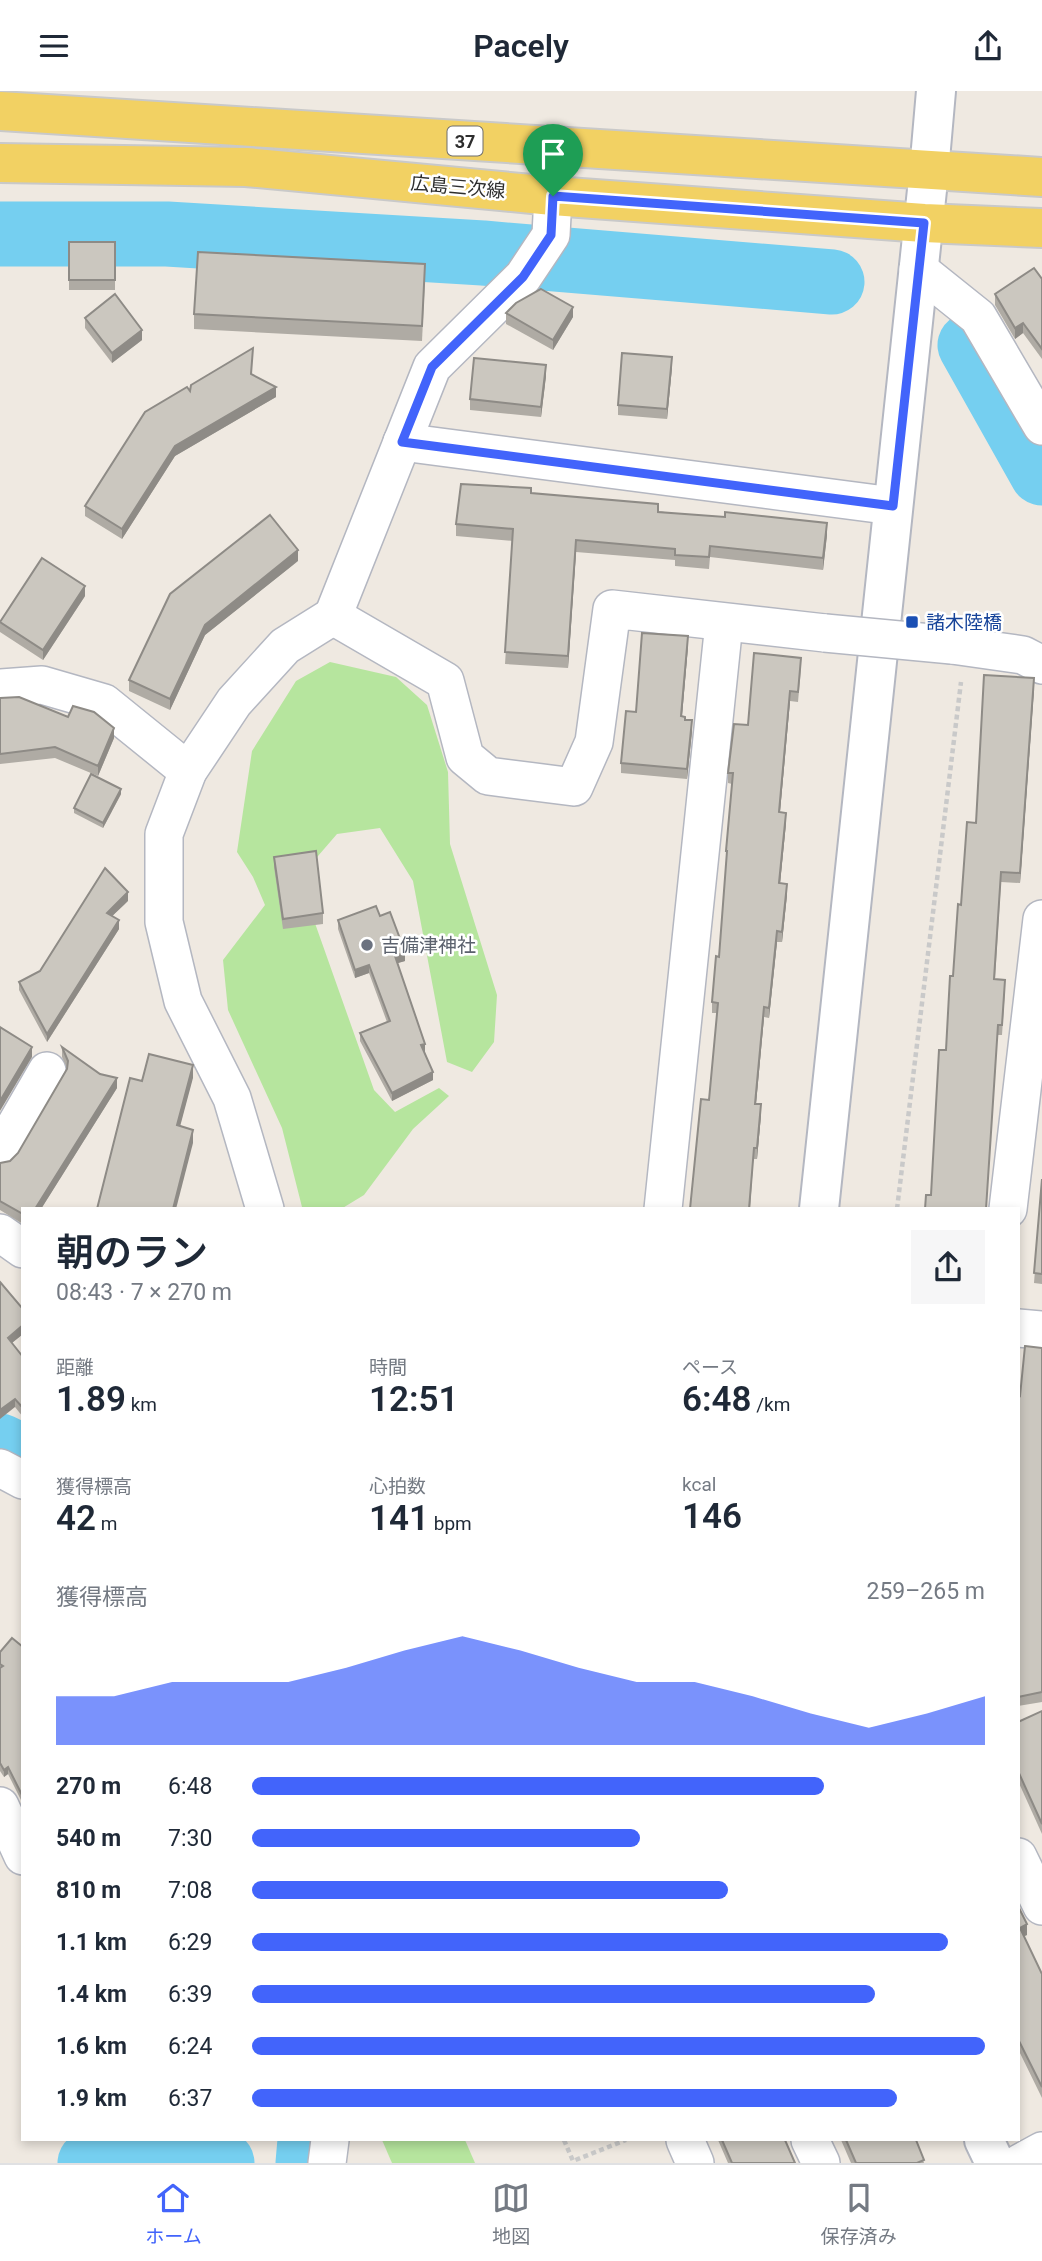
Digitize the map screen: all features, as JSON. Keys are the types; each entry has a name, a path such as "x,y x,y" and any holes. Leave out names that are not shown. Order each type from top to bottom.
{"main road":[{"name":"37","path":"0,111 1042,177"},
{"name":"広島三次線","path":"0,163 246,167 553,196 924,223 1042,228"}],"street":[{"path":"819,1207 936,91"},
{"path":"264,1207 232,1098 183,1001 164,922 164,834 188,771 234,702 285,646 332,616 432,367 523,277 551,235 553,196"},
{"path":"918,269 978,317 1042,426"},
{"path":"402,442 893,506"},
{"path":"332,616 445,681 465,757 488,776 574,787 594,743 612,610 959,646 1023,655 1042,665"},
{"path":"663,1207 724,623"},
{"path":"0,688 42,685 104,702 188,771"},
{"path":"1008,1207 1042,919"},
{"path":"0,1152 47,1071"},
{"path":"0,1233 21,1248"},
{"path":"1020,1328 1042,1331"},
{"path":"0,1468 21,1479"},
{"path":"0,1806 21,1852"},
{"path":"1020,1861 1042,1906"},
{"path":"327,2163 330,2141"},
{"path":"685,2141 695,2163"},
{"path":"810,2141 821,2163"},
{"path":"984,2141 995,2163"},
{"path":"1020,2163 1042,2151"}],"path":[{"path":"897,1207 959,646"},
{"path":"564,2141 573,2161 623,2141"}],"green space":[{"path":"330,662 396,677 427,705 448,772 450,844 497,995 494,1042 472,1072 447,1062 413,881 380,828 337,834 299,878 374,1090 395,1112 439,1088 449,1096 413,1129 364,1195 344,1207 302,1207 282,1128 228,1010 223,960 265,905 253,877 237,852 252,751 296,681"},
{"path":"382,2141 465,2141 475,2163 392,2163"}],"building":[{"path":"69,242 115,242 115,280 69,280"},
{"path":"198,252 425,264 422,326 194,314"},
{"path":"1034,268 1042,279 1042,349 1023,323 1015,328 995,294"},
{"path":"541,289 573,307 553,340 506,313 516,303"},
{"path":"115,294 142,330 112,353 85,318"},
{"path":"253,348 251,374 276,387 175,446 122,529 85,506 145,412 187,387 190,391 191,385"},
{"path":"622,353 672,357 667,409 618,405"},
{"path":"474,358 546,365 541,407 470,399"},
{"path":"461,484 531,488 531,493 658,504 658,512 725,517 725,512 827,523 823,558 710,546 709,557 675,555 675,549 576,540 568,656 505,652 513,529 456,524"},
{"path":"270,515 298,550 205,625 170,699 129,680 170,594"},
{"path":"42,558 85,586 43,650 0,622"},
{"path":"642,633 688,636 681,716 685,717 685,720 692,720 687,769 621,763 626,711 636,712"},
{"path":"754,653 801,658 798,692 790,691 779,812 786,813 779,883 787,884 782,932 777,931 769,1008 764,1007 755,1104 761,1104 749,1207 690,1207 701,1099 709,1100 718,1003 712,1002 716,956 719,957 733,773 728,773 734,724 748,725"},
{"path":"984,675 1034,678 1020,873 1001,872 994,979 1005,980 1002,1025 998,1025 986,1207 925,1207 926,1195 931,1195 939,1050 946,1050 950,976 953,976 958,904 961,905 967,822 976,823"},
{"path":"19,697 68,717 73,706 94,712 114,728 98,766 55,747 0,754 0,698"},
{"path":"91,774 121,789 103,823 74,808"},
{"path":"316,851 323,913 283,919 274,857"},
{"path":"105,868 128,892 107,913 119,920 47,1034 19,982 40,971"},
{"path":"376,906 380,916 390,912 405,952 395,956 425,1044 421,1045 433,1072 392,1093 360,1033 390,1021 369,965 355,970 338,920"},
{"path":"0,1027 32,1047 0,1101"},
{"path":"62,1047 100,1074 117,1078 36,1207 21,1207 21,1213 0,1201 0,1163 10,1161 18,1153 67,1069 68,1061"},
{"path":"149,1054 193,1065 177,1125 193,1130 174,1207 98,1207 130,1078 142,1081"},
{"path":"1042,1179 1042,1274 1034,1273"},
{"path":"0,1282 21,1307 21,1327 8,1338 21,1354 21,1406 15,1399 0,1410"},
{"path":"1025,1346 1042,1348 1042,1692 1020,1697 1020,1396"},
{"path":"12,1638 21,1645 21,1793 8,1767 4,1770 0,1763 0,1668 3,1666 0,1664 0,1652"},
{"path":"1042,1711 1042,1824 1020,1775 1020,1721"},
{"path":"1020,1910 1027,1924 1020,1928"},
{"path":"1020,1928 1042,1974 1042,2087 1020,2043"},
{"path":"722,2141 785,2141 795,2163 732,2163"},
{"path":"846,2141 916,2141 924,2160 917,2163 856,2163"}],"waterway":[{"path":"0,234 167,234 483,253 832,282"},
{"path":"970,345 1042,473"},
{"path":"0,1446 21,1456"},
{"path":"308,2163 310,2141"},
{"path":"90,2163 146,2146 222,2163"}],"place":[{"name":"諸木陸橋","path":"912,622"},
{"name":"吉備津神社","path":"367,945"}],"route":[{"path":"553,196 924,223 893,506 402,442 432,367 523,277 551,235 553,196"}]}
